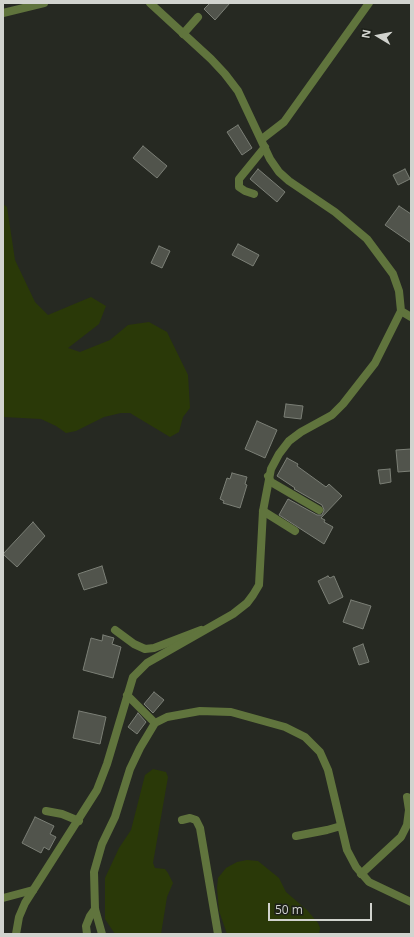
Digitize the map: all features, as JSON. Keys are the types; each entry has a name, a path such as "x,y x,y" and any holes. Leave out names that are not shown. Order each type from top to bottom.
{"street":[{"path":"3,14 44,3"},
{"path":"16,934 19,917 33,890 97,790 107,764 133,677 147,662 212,626 247,603 259,585 263,511 268,476 279,454 289,442 302,432 332,415 343,404 375,363 401,311 399,292 393,274 367,239 335,212 289,181 279,172 241,97 226,74 150,3"},
{"path":"254,194 245,191 240,187 239,179 263,143 284,122 369,3"},
{"path":"183,34 198,17"},
{"path":"401,311 411,317"},
{"path":"268,476 271,482 319,510"},
{"path":"263,511 295,531"},
{"path":"115,630 134,644 145,648 154,648 212,626"},
{"path":"127,695 155,723"},
{"path":"102,934 96,909 94,872 102,844 115,817 130,769 140,748 155,723 167,717 200,711 217,710 231,712 285,727 305,737 320,752 328,770 347,850 361,874 368,882 410,901"},
{"path":"361,874 401,837 407,825 409,810 406,797"},
{"path":"46,811 62,814 79,820"},
{"path":"182,820 190,818 196,820 200,828 204,842 209,890 218,934"},
{"path":"296,836 341,826"},
{"path":"3,898 33,890"},
{"path":"87,934 86,926 90,916 96,909"}],"green space":[{"path":"3,204 7,207 15,260 35,302 48,315 91,297 106,306 99,324 68,348 80,352 110,340 128,325 149,322 167,332 188,375 190,408 183,417 179,432 170,437 130,413 121,413 104,417 76,431 66,433 56,426 41,419 3,417"},
{"path":"153,769 166,772 168,777 153,863 155,868 165,869 173,883 167,897 161,934 115,934 105,919 105,878 119,848 131,830 145,775"},
{"path":"247,860 258,861 279,878 286,892 307,910 318,923 320,928 319,934 227,934 219,911 217,888 218,878 226,868 237,862"}],"building":[{"path":"210,3 230,3 215,20 204,9"},
{"path":"238,125 252,148 242,155 227,132"},
{"path":"143,146 167,166 157,178 133,158"},
{"path":"258,169 285,192 277,202 250,179"},
{"path":"405,169 410,179 398,185 393,175"},
{"path":"399,206 411,214 411,243 385,225"},
{"path":"238,244 259,255 253,266 232,255"},
{"path":"159,246 170,251 162,268 151,263"},
{"path":"286,404 303,406 301,419 284,417"},
{"path":"257,421 277,430 265,458 245,449"},
{"path":"411,449 411,471 398,472 396,450"},
{"path":"287,458 298,464 297,466 326,487 329,484 342,496 321,518 325,520 324,522 333,527 324,544 279,515 288,499 317,515 322,515 324,510 322,505 294,489 295,488 277,476"},
{"path":"390,469 391,482 380,484 378,470"},
{"path":"232,473 247,477 245,484 247,485 240,508 223,503 224,501 220,499 227,478 230,479"},
{"path":"33,522 45,536 17,567 3,554"},
{"path":"102,566 107,583 84,590 78,574"},
{"path":"328,576 330,578 334,576 343,597 329,604 318,581"},
{"path":"351,600 371,606 363,629 343,622"},
{"path":"103,635 114,638 112,644 121,647 113,678 83,670 91,638 102,641"},
{"path":"363,644 369,662 359,665 353,648"},
{"path":"154,692 164,700 153,713 144,704"},
{"path":"79,711 106,717 100,744 73,738"},
{"path":"138,713 146,722 137,734 128,727"},
{"path":"35,817 54,826 50,834 56,837 49,850 44,847 41,853 22,843"}]}
